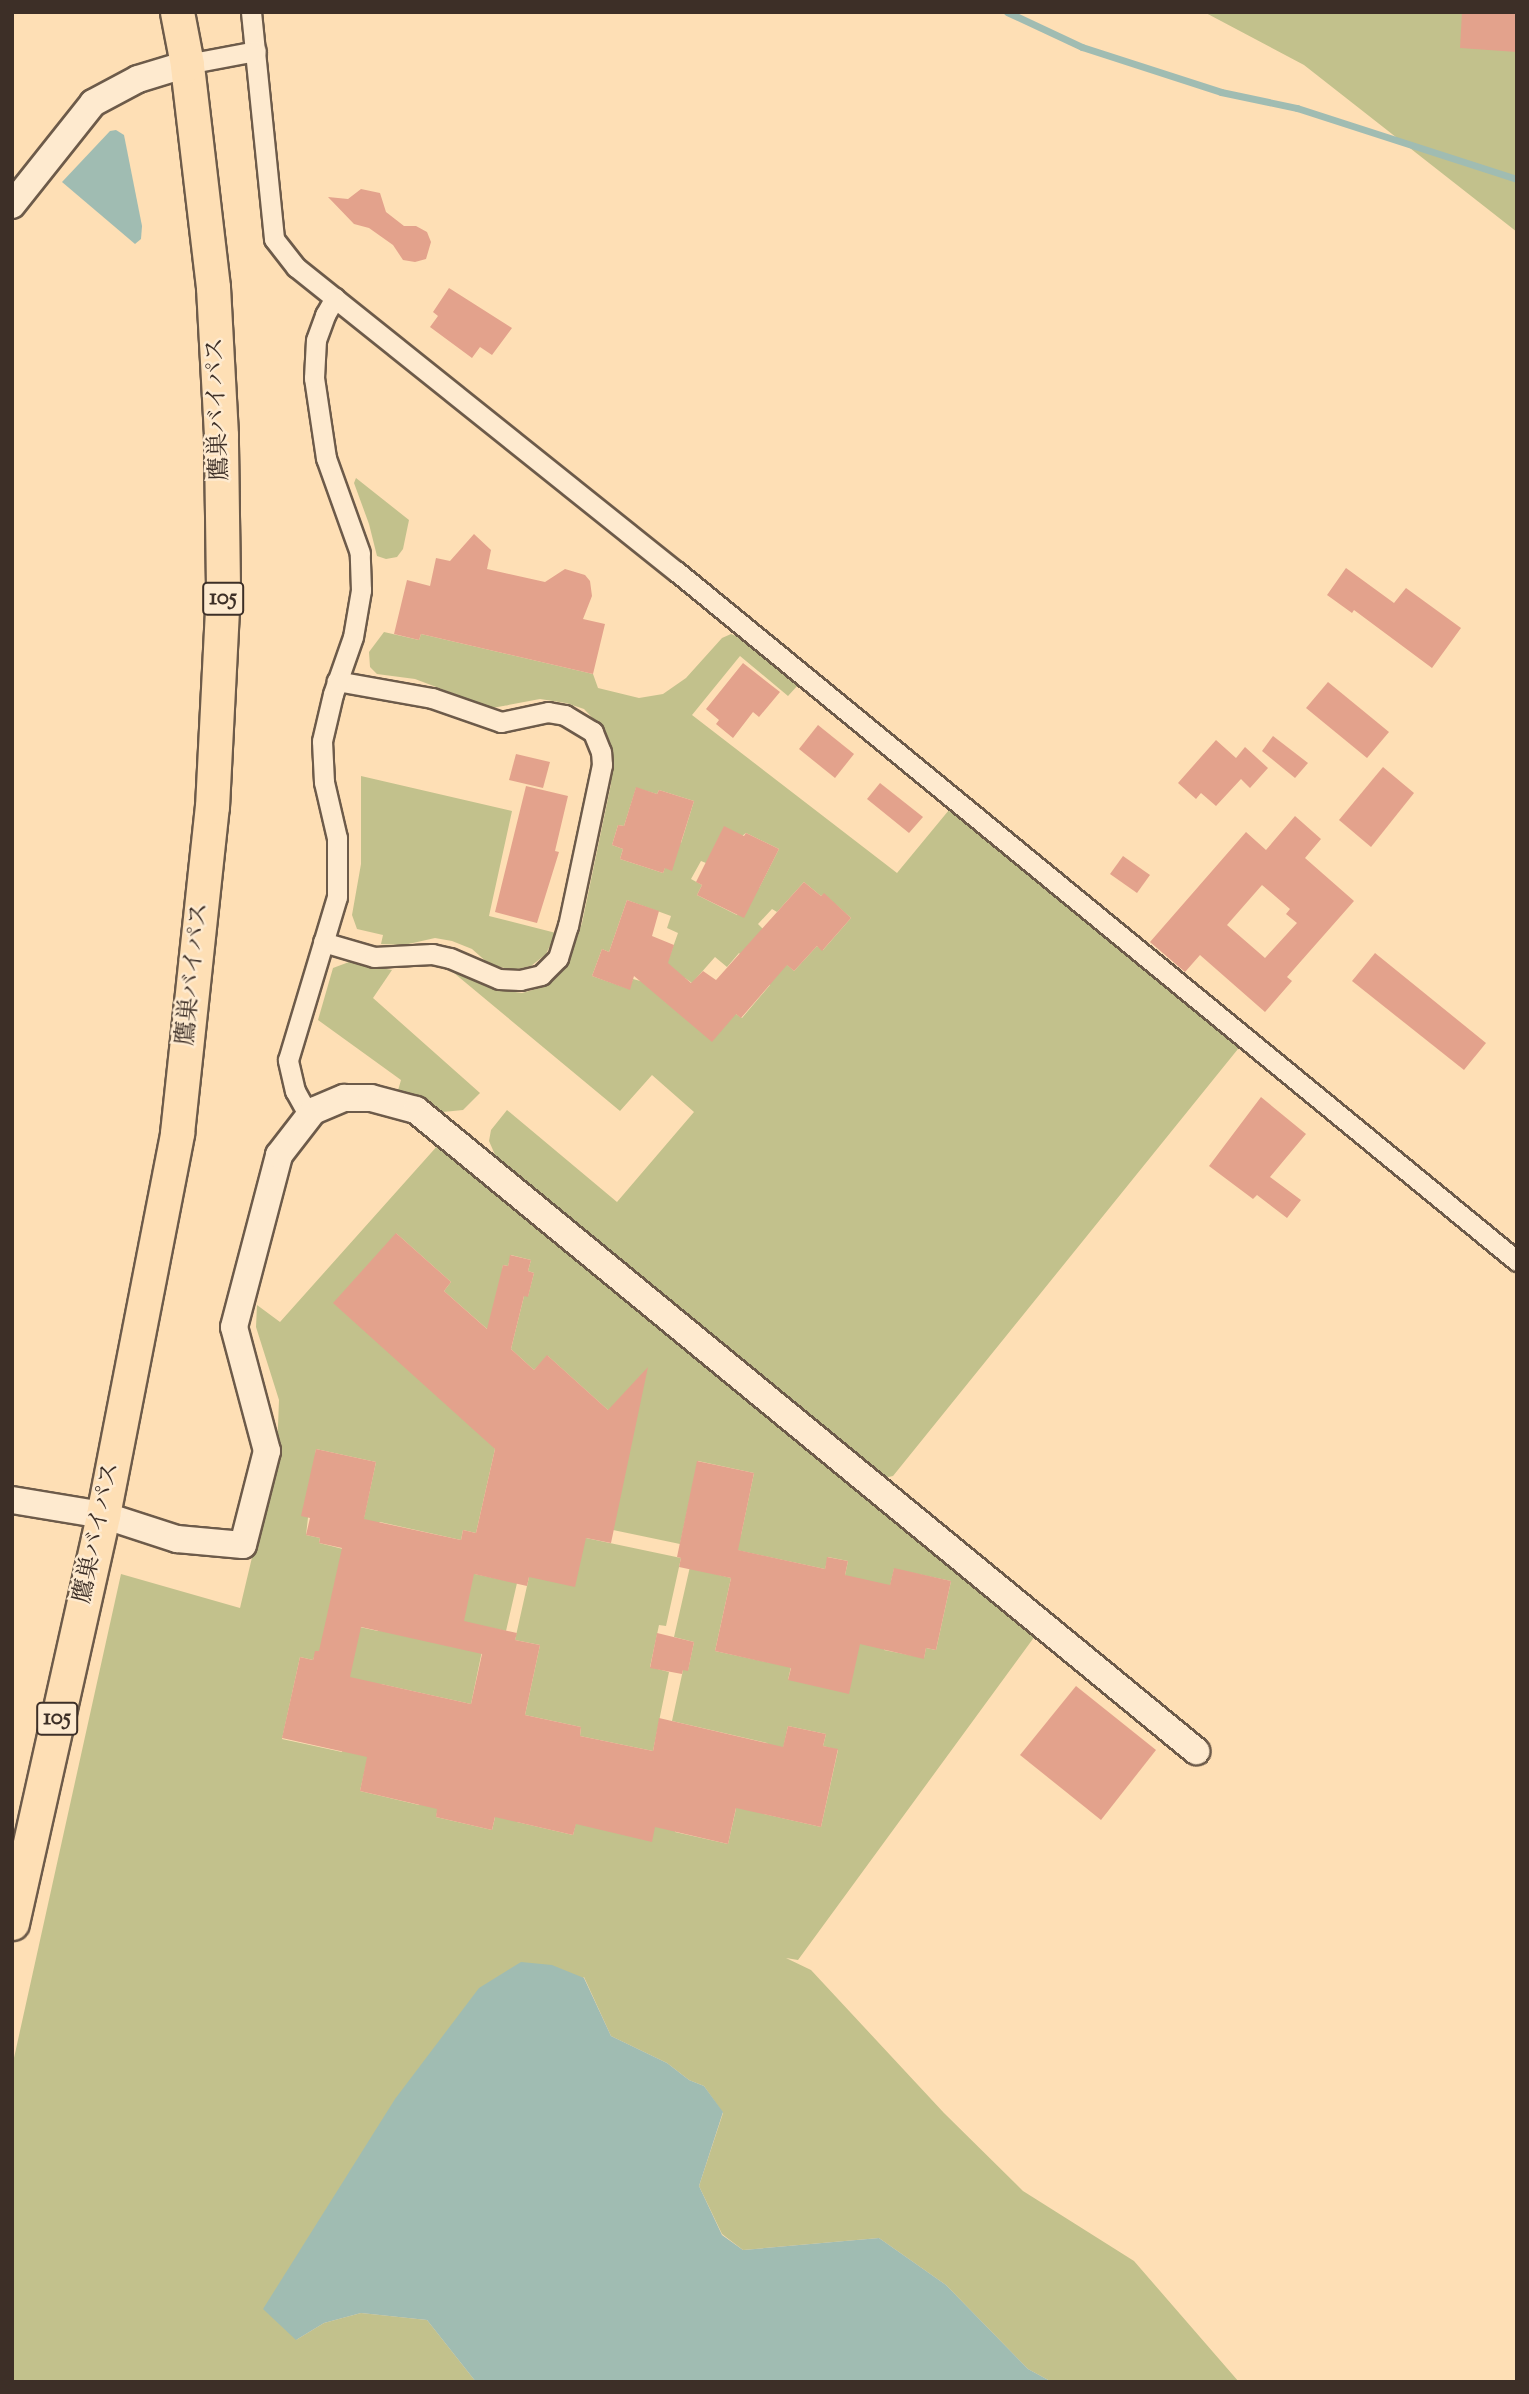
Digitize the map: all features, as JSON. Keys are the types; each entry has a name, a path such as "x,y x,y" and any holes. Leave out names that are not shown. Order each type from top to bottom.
{"highway":[{"name":"鷹巣バイパス","path":"12,1923 103,1515 177,1133 212,807 223,587 221,435 213,287 187,64 177,12"}],"street":[{"path":"251,12 274,239 296,267 698,589 1517,1261"},
{"path":"12,205 93,103 138,79 187,64 256,51"},
{"path":"309,1116 295,1091 288,1060 337,897 337,838 324,782 322,741 337,681 353,637 361,590 360,553 326,458 314,378 316,340 324,315 335,298"},
{"path":"323,942 374,957 432,954 450,958 499,979 520,980 541,975 558,958 568,926 602,765 601,752 593,732 565,715 548,712 501,722 432,698 337,681"},
{"path":"12,1500 103,1515 177,1539 243,1545 267,1451 234,1327 279,1155 313,1111 344,1098 371,1098 416,1110 1196,1751"}],"shaded area":[{"path":"1204,12 1517,12 1517,232 1304,65"},
{"path":"356,478 409,520 403,549 397,557 386,559 377,556 354,483"},
{"path":"384,632 419,640 421,634 593,674 598,688 639,698 663,694 686,678 722,638 731,634 741,638 799,684 788,696 740,656 692,715 897,873 949,810 1242,1044 893,1476 879,1479 496,1157 489,1141 491,1130 507,1110 617,1202 694,1112 652,1075 620,1111 454,973 460,966 472,977 502,990 522,993 543,987 571,955 582,923 611,784 611,747 602,728 584,709 540,699 492,708 415,679 377,674 370,667 369,652","holes":["636,788 657,794 659,790 694,801 681,843 674,841 663,873 620,859 623,849 612,845 618,825 624,826","746,833 779,849 759,888 753,885 737,915 697,895 702,885 691,879 701,861 706,863","804,882 821,896 824,894 851,918 823,950 817,946 794,971 761,941 767,933 758,924 772,909 777,912","627,900 671,916 667,928 678,933 664,972 644,982 633,979 629,989 592,976 602,949 609,952","739,953 770,985 742,1018 736,1014 665,1002 685,978 692,983 715,957 727,967"]},
{"path":"361,776 512,811 489,916 556,933 546,954 531,966 512,970 489,964 472,949 452,941 435,938 404,945 381,944 383,935 357,929 352,915 361,864"},
{"path":"349,962 392,970 373,998 480,1093 463,1110 443,1112 397,1094 401,1080 318,1020 333,968"},
{"path":"439,1144 1035,1636 798,1960 786,1958 811,1970 944,2113 1023,2191 1134,2261 1239,2382 1052,2382 1028,2369 946,2285 879,2238 743,2250 722,2234 699,2186 723,2113 704,2086 689,2080 667,2063 611,2036 584,1977 296,2340 324,2323 361,2313 427,2320 476,2382 12,2382 12,2067 121,1574 240,1608 277,1452 279,1400 256,1327 257,1305 280,1322","holes":["396,1233 451,1282 444,1291 494,1335 503,1265 508,1266 511,1255 531,1260 528,1271 534,1273 528,1296 524,1296 511,1349 534,1370 548,1356 608,1410 613,1530 680,1544 698,1461 754,1473 741,1535 732,1549 825,1569 828,1557 848,1561 845,1575 885,1608 894,1569 951,1581 936,1650 926,1648 924,1658 884,1650 886,1638 863,1629 788,1680 806,1601 771,1663 715,1651 731,1578 719,1575 694,1549 674,1637 694,1642 688,1670 683,1670 672,1721 767,1743 780,1763 788,1726 826,1734 823,1746 838,1750 821,1827 764,1814 745,1769 728,1844 675,1832 670,1762 591,1756 573,1835 517,1822 510,1754 492,1830 436,1817 449,1758 419,1805 360,1791 374,1730 351,1712 342,1752 282,1739 300,1657 313,1660 316,1651 353,1659 345,1696 381,1684 471,1704 487,1627 506,1631 517,1583 395,1557 378,1631 327,1620 347,1550 319,1543 320,1538 306,1535 316,1449 376,1462 360,1536 380,1522 461,1540 463,1530 476,1533 495,1449"]},
{"path":"586,1538 681,1558 666,1626 659,1625 650,1667 669,1672 653,1751 580,1736 581,1727 525,1715 540,1645 515,1640 529,1577"}],"water":[{"path":"116,130 124,135 142,226 141,239 135,244 62,182 110,131"},
{"path":"521,1962 552,1965 584,1978 611,2036 667,2063 689,2080 704,2086 723,2112 699,2186 722,2235 743,2250 879,2238 946,2285 1028,2369 1052,2382 476,2382 427,2320 361,2313 324,2323 296,2340 263,2309 395,2099 479,1988"}],"building":[{"path":"1462,12 1517,12 1517,52 1460,48"},
{"path":"361,189 380,193 386,212 404,226 416,226 427,232 431,242 426,259 415,262 403,260 393,245 369,228 354,224 328,197 348,199"},
{"path":"449,288 512,328 492,355 480,347 472,358 430,327 438,316 433,312"},
{"path":"474,534 491,550 487,569 545,582 565,569 585,575 590,581 592,596 583,619 605,624 593,674 421,634 419,640 394,634 407,580 430,586 436,558 450,561"},
{"path":"1346,568 1394,603 1406,588 1461,628 1432,668 1354,610 1352,613 1327,595"},
{"path":"743,663 780,692 759,717 753,712 733,738 716,724 719,720 706,709"},
{"path":"1328,682 1389,732 1367,758 1306,708"},
{"path":"818,725 854,754 835,778 799,749"},
{"path":"1273,736 1308,763 1295,778 1262,751"},
{"path":"1216,740 1236,758 1245,747 1268,768 1250,788 1241,779 1216,806 1201,793 1196,799 1178,783"},
{"path":"516,754 550,762 543,788 509,780"},
{"path":"1383,767 1414,793 1371,847 1339,820"},
{"path":"880,783 923,817 909,833 867,799"},
{"path":"526,786 568,796 555,851 559,852 537,923 495,912"},
{"path":"636,787 657,794 659,790 694,801 672,871 665,868 663,873 620,859 623,849 612,845 618,825 624,826"},
{"path":"1295,816 1321,839 1305,858 1354,901 1287,977 1292,981 1265,1012 1200,955 1185,972 1150,942 1246,832 1266,850","holes":["1262,885 1290,909 1286,914 1297,923 1265,958 1227,925"]},
{"path":"724,826 779,849 744,918 697,895 702,885 696,882"},
{"path":"1123,856 1150,875 1137,893 1110,874"},
{"path":"804,882 821,896 824,893 851,918 822,951 817,946 794,971 787,965 741,1018 736,1014 712,1042 634,976 630,990 592,976 602,949 609,952 627,900 659,911 652,936 674,945 668,963 691,983 703,971 716,980"},
{"path":"1375,953 1486,1043 1464,1070 1352,981"},
{"path":"1261,1097 1306,1134 1270,1177 1301,1200 1287,1218 1257,1195 1253,1199 1209,1166"},
{"path":"396,1233 451,1282 444,1291 487,1329 503,1265 508,1266 510,1255 531,1260 528,1271 534,1273 528,1297 524,1296 511,1349 534,1370 547,1355 608,1410 648,1367 611,1543 586,1538 575,1587 529,1577 527,1586 474,1574 464,1621 517,1633 515,1640 540,1645 525,1715 581,1727 580,1736 653,1751 659,1718 783,1747 788,1726 826,1734 823,1746 838,1749 821,1827 736,1808 728,1844 655,1827 652,1842 576,1824 573,1835 495,1817 492,1830 436,1817 437,1809 360,1791 367,1757 282,1738 300,1657 313,1660 315,1651 319,1651 342,1548 319,1543 320,1538 306,1535 310,1518 301,1516 316,1449 376,1462 364,1519 461,1540 463,1530 476,1533 495,1449 333,1303","holes":["361,1627 482,1654 471,1704 350,1677"]},
{"path":"697,1461 754,1473 738,1550 825,1569 827,1557 848,1561 845,1575 890,1585 894,1568 951,1581 936,1650 926,1648 924,1659 860,1644 849,1694 788,1680 791,1668 715,1651 731,1578 679,1567 681,1558 677,1557"},
{"path":"657,1633 694,1642 688,1671 683,1670 682,1674 650,1668"},
{"path":"1076,1686 1156,1750 1101,1820 1020,1755"}],"waterway":[{"path":"1007,12 1082,47 1221,92 1297,108 1517,179"}]}
